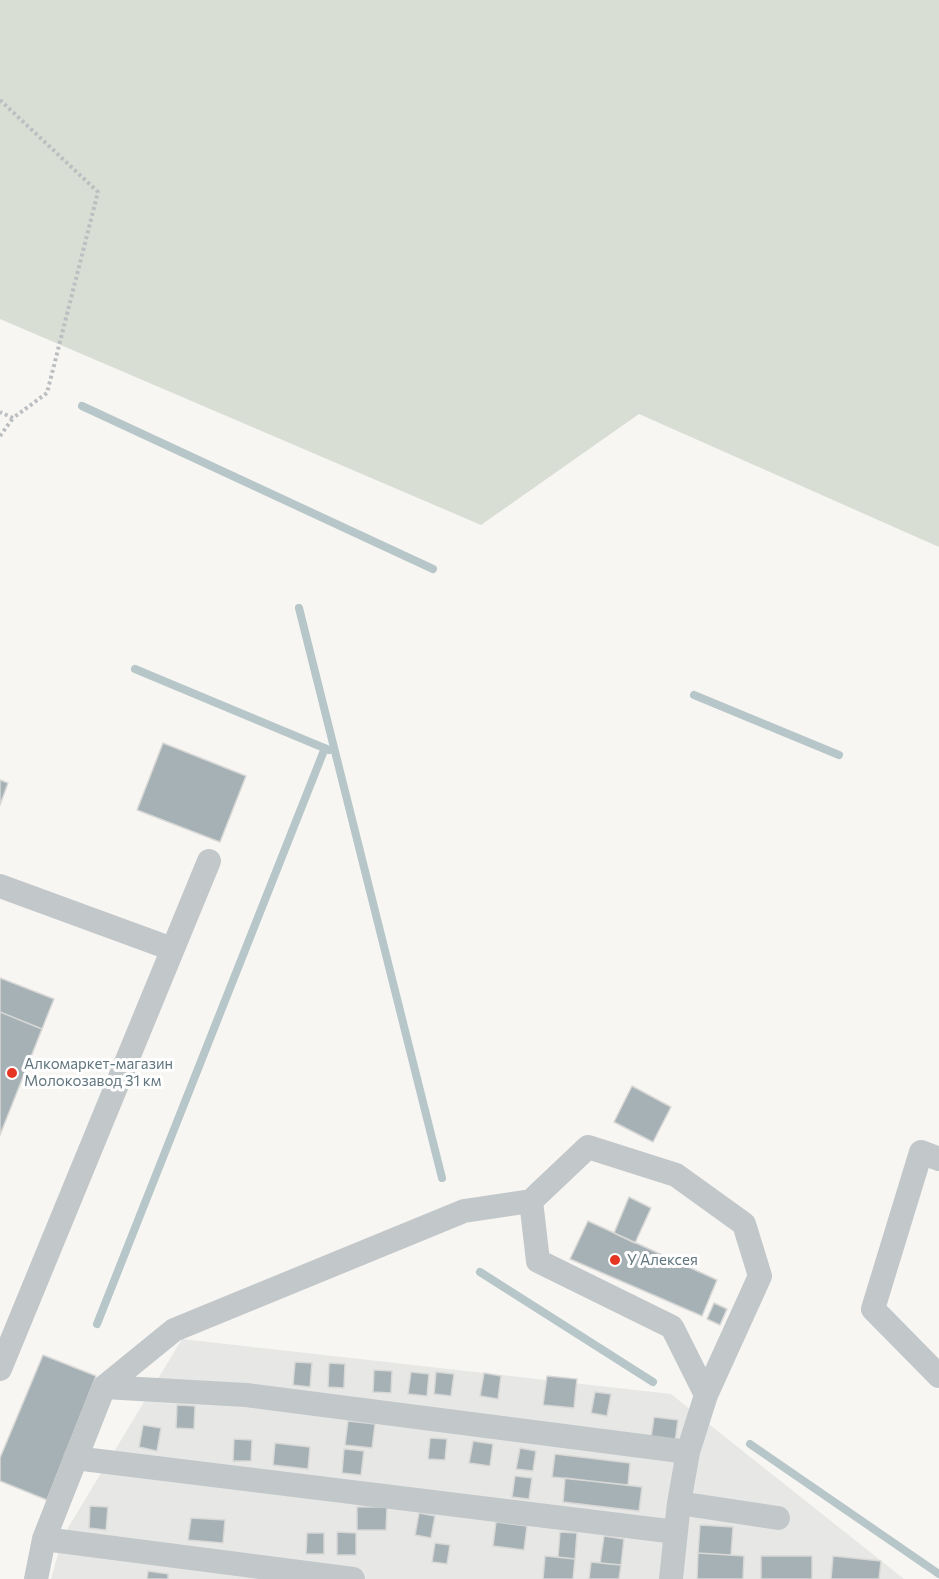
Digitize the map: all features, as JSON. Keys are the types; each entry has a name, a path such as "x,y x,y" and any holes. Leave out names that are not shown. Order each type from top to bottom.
{"lane":[{"path":"0,1369 209,861"},
{"path":"0,886 172,949"},
{"path":"36,1579 44,1539 104,1387 174,1330 464,1211 531,1201 588,1147 676,1175 744,1224 760,1276 706,1395 688,1452 679,1503 671,1579"},
{"path":"939,1159 921,1152 873,1309 939,1376"},
{"path":"531,1201 538,1261 672,1327 706,1395"},
{"path":"104,1387 246,1395 688,1452"},
{"path":"75,1458 676,1532"},
{"path":"679,1503 778,1518"},
{"path":"44,1539 353,1579"}],"path":[{"path":"0,100 98,192 48,393 13,418 0,436"},
{"path":"0,412 13,418"}],"shaded area":[{"path":"0,0 939,0 939,547 639,414 481,525 0,319"},
{"path":"182,1339 671,1394 904,1579 51,1579 63,1536"}],"building":[{"path":"163,743 246,776 220,842 137,810"},
{"path":"0,780 8,783 0,805"},
{"path":"0,978 54,999 42,1029 0,1012"},
{"name":"Алкомаркет-магазин Молокозавод 31 км","path":"0,1012 42,1029 0,1135"},
{"path":"632,1086 671,1107 653,1142 614,1122"},
{"path":"629,1197 651,1208 635,1243 614,1233"},
{"path":"588,1221 717,1280 702,1316 570,1259"},
{"path":"714,1303 727,1309 720,1325 707,1319"},
{"path":"43,1355 96,1376 47,1500 0,1481 0,1458"},
{"path":"295,1362 312,1363 310,1387 293,1385"},
{"path":"329,1363 345,1364 344,1388 328,1387"},
{"path":"374,1370 392,1371 391,1393 373,1392"},
{"path":"411,1372 429,1374 427,1396 408,1394"},
{"path":"436,1372 454,1374 451,1396 434,1394"},
{"path":"484,1373 501,1376 498,1399 480,1396"},
{"path":"547,1376 577,1379 574,1408 543,1405"},
{"path":"595,1392 611,1394 607,1416 591,1413"},
{"path":"177,1405 195,1406 194,1429 176,1428"},
{"path":"654,1417 678,1420 675,1442 651,1438"},
{"path":"348,1421 375,1424 372,1448 345,1445"},
{"path":"143,1425 161,1428 157,1451 139,1447"},
{"path":"430,1438 447,1439 445,1460 428,1459"},
{"path":"234,1439 252,1440 251,1461 233,1461"},
{"path":"473,1441 493,1444 490,1466 469,1463"},
{"path":"275,1443 310,1447 308,1469 273,1465"},
{"path":"520,1448 536,1451 533,1471 516,1469"},
{"path":"344,1449 364,1451 361,1475 342,1473"},
{"path":"555,1454 630,1463 628,1485 552,1477"},
{"path":"515,1476 532,1478 529,1499 512,1497"},
{"path":"565,1478 642,1487 639,1511 563,1502"},
{"path":"90,1506 108,1507 106,1530 89,1528"},
{"path":"357,1507 387,1507 386,1530 357,1530"},
{"path":"419,1513 435,1516 431,1538 415,1535"},
{"path":"191,1518 225,1520 223,1543 188,1540"},
{"path":"496,1522 527,1526 524,1550 493,1546"},
{"path":"700,1525 733,1527 731,1555 698,1553"},
{"path":"337,1532 356,1533 356,1555 337,1555"},
{"path":"560,1532 577,1533 575,1559 558,1557"},
{"path":"307,1533 324,1533 324,1554 306,1554"},
{"path":"604,1536 624,1539 621,1565 600,1563"},
{"path":"435,1543 450,1545 447,1564 432,1562"},
{"path":"698,1553 744,1556 743,1579 697,1579"},
{"path":"545,1556 575,1559 573,1579 543,1579"},
{"path":"761,1556 812,1556 812,1579 761,1579"},
{"path":"833,1556 881,1561 879,1579 831,1579"},
{"path":"591,1562 621,1565 619,1579 589,1579"},
{"path":"148,1571 168,1574 168,1579 147,1579"}],"waterway":[{"path":"82,406 433,569"},
{"path":"299,608 442,1178"},
{"path":"135,669 329,750"},
{"path":"694,695 839,755"},
{"path":"97,1324 325,748"},
{"path":"480,1272 653,1382"},
{"path":"750,1444 939,1574"}],"place":[{"name":"Алкомаркет-магазин Молокозавод 31 км","path":"12,1073"},
{"name":"У Алексея","path":"615,1260"}]}
